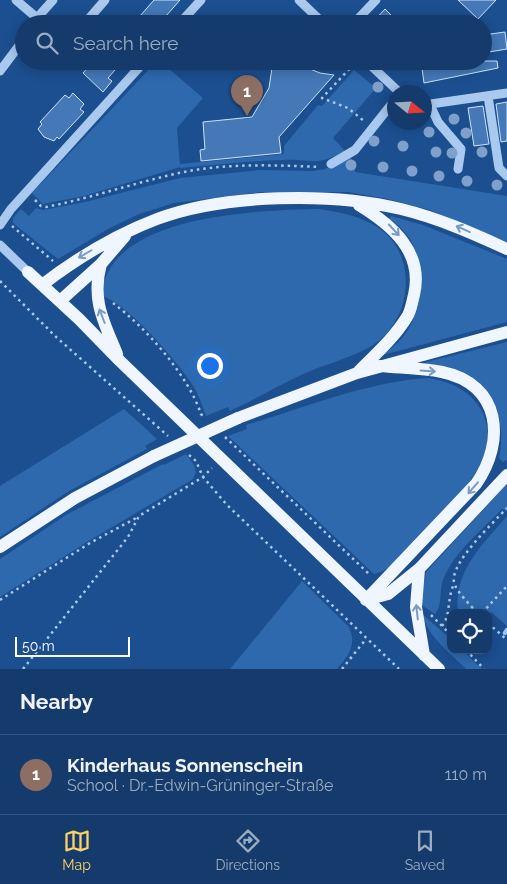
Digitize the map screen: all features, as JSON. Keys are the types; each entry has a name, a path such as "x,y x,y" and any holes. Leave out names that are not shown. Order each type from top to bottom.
{"main road":[{"path":"42,285 71,262 128,232 185,210 249,200 309,198 400,208 448,223 507,249"},
{"path":"354,202 386,221 403,240 413,261 416,287 409,315 392,339 357,373"},
{"path":"60,301 101,264 128,232"},
{"path":"101,264 96,281 97,300 120,361"},
{"path":"28,272 439,669"},
{"path":"0,547 75,498 154,456 238,418 357,373 507,332"},
{"path":"366,600 476,484 488,467 494,447 495,421 483,396 465,380 442,372 380,366"},
{"path":"366,600 388,594 419,569 507,475"},
{"path":"419,569 416,607 424,655"}],"street":[{"path":"16,0 30,15"},
{"path":"40,15 53,0"},
{"path":"92,15 105,0"},
{"path":"187,15 200,0"},
{"path":"299,0 315,15"},
{"path":"362,15 376,0"},
{"path":"0,71 15,51"},
{"path":"0,226 9,211 137,70"},
{"path":"376,70 392,85"},
{"path":"432,104 507,93"},
{"path":"488,96 499,168 507,176"},
{"path":"331,164 355,150 387,110"},
{"path":"432,113 461,149 458,169"},
{"path":"0,245 28,272"}],"path":[{"path":"348,70 322,98 348,108 373,128"},
{"path":"41,206 71,202 180,173 258,165 321,167 331,164"},
{"path":"0,281 55,336 174,441"},
{"path":"189,454 196,461 203,477 227,505 399,669"},
{"path":"0,600 90,543 203,477"},
{"path":"442,626 448,620 449,595 454,584 454,575 466,554 507,508"},
{"path":"23,669 128,537 139,516"},
{"path":"454,584 475,609"},
{"path":"486,609 507,586"},
{"path":"492,627 507,640"},
{"path":"342,669 366,638"},
{"path":"470,654 484,669"}],"shaded area":[{"path":"148,70 170,70 203,98 177,128 180,167 84,196 43,204 32,193"},
{"path":"354,70 376,88 333,138 345,151 319,161 244,162 180,168 180,164 284,154 284,146 318,105 322,106"},
{"path":"350,157 355,163 355,172 507,196 507,242 430,210 388,199 348,192 263,192 174,203 139,214 108,229 58,259 13,223 13,218 21,209 29,216 36,208 43,210 85,202 180,178 260,170 313,171 325,169"},
{"path":"319,209 356,217 368,222 387,235 395,244 405,269 406,282 405,295 396,320 379,341 368,348 301,375 230,411 228,407 206,416 193,385 162,346 124,309 102,296 110,269 129,248 157,233 190,222 261,211"},
{"path":"391,216 423,225 507,259 507,322 383,355 408,330 419,301 421,286 417,255 411,241 402,229 389,219"},
{"path":"507,342 507,460 503,462 499,458 501,435 498,416 489,399 472,383 456,372 440,366 427,364 426,362"},
{"path":"429,378 458,387 470,396 480,408 487,425 487,442 483,458 475,474 464,488 404,555 389,567 374,574 228,436 247,429 246,425 337,396 383,384"},
{"path":"124,409 157,439 145,446 147,449 69,491 0,537 0,486"},
{"path":"186,454 194,465 196,472 193,479 87,542 0,597 0,559 66,515 163,464"},
{"path":"507,484 507,512 502,509 454,560 443,580 440,602 435,614 420,604 426,572"},
{"path":"507,516 507,626 492,613 492,609 458,609 460,585 465,572 471,560"},
{"path":"302,581 349,627 352,645 337,669 230,669"},
{"path":"422,614 447,636 447,651 429,630"},
{"path":"450,654 466,654 482,669 466,669"}],"building":[{"path":"154,0 180,0 167,15 141,15"},
{"path":"458,0 496,0 482,15 474,15"},
{"path":"385,9 391,15 379,15"},
{"path":"505,32 507,49 492,52 492,34"},
{"path":"492,61 497,61 498,68 492,69"},
{"path":"86,70 115,70 108,78 112,81 103,92 83,73"},
{"path":"272,70 313,70 334,75 279,137 281,153 201,161 200,150 205,149 203,122 252,117 269,88"},
{"path":"422,70 488,70 424,83"},
{"path":"73,93 84,104 80,109 84,112 59,139 57,137 54,141 44,137 38,129 42,124 40,122 65,95 69,98"},
{"path":"507,102 507,141 501,142 496,104"},
{"path":"483,106 489,144 474,146 468,108"}],"place":[{"name":"Kinderhaus Sonnenschein","path":"247,116"}]}
